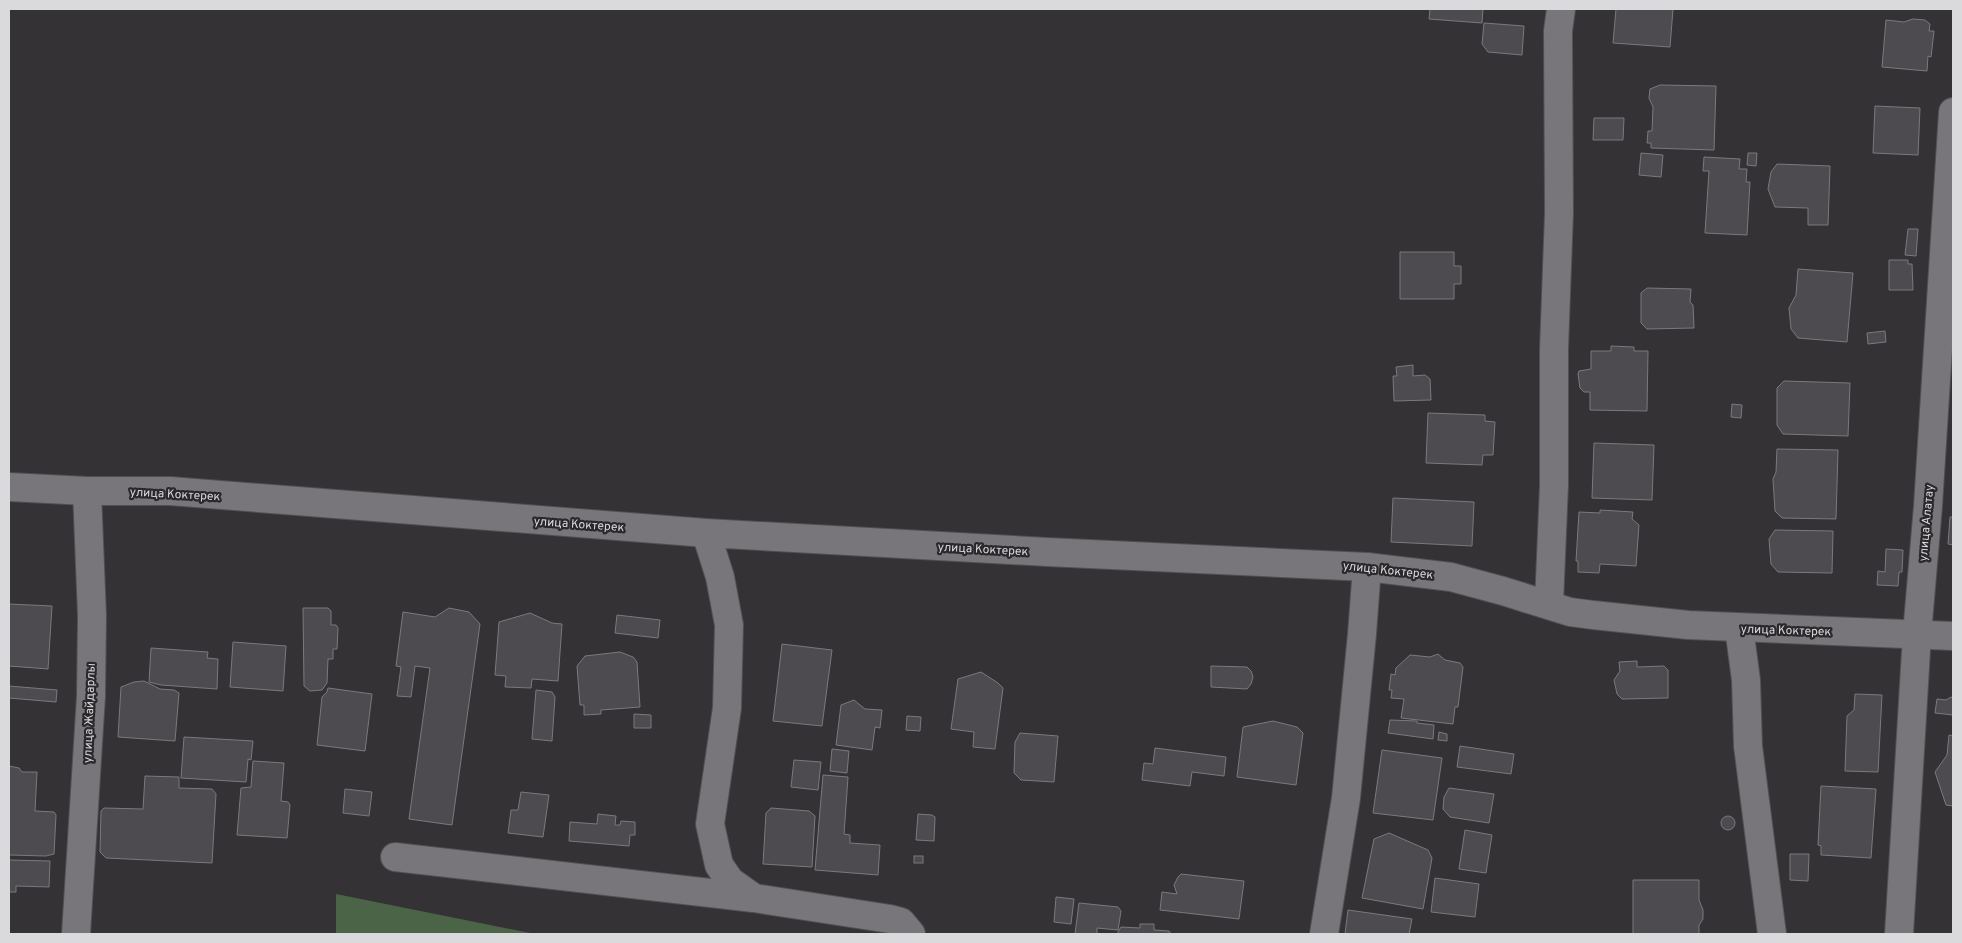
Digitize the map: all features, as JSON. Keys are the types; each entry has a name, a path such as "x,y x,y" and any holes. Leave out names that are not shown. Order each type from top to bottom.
{"street":[{"path":"1549,604 1554,485 1554,349 1559,213 1558,31 1561,9"},
{"name":"улица Алатау","path":"1899,934 1917,634 1928,506 1950,188 1953,112"},
{"name":"улица Коктерек","path":"9,487 87,491 170,491 706,533 1056,553 1367,567 1451,577 1549,604 1570,612 1593,615 1688,625 1739,628 1953,636"},
{"name":"улица Жайдарлы","path":"76,934 91,696 92,616 87,491"},
{"path":"706,533 720,577 728,625 726,708 710,824 718,864 730,881 754,898"},
{"path":"1324,934 1346,798 1367,567"},
{"path":"1739,628 1746,680 1748,746 1772,934"},
{"path":"394,856 754,898 890,919 901,922 910,934"}],"green space":[{"path":"336,894 535,934 336,934"}],"building":[{"path":"1430,9 1483,9 1482,23 1429,19"},
{"path":"1616,9 1673,9 1670,47 1613,43"},
{"path":"1913,19 1925,20 1930,24 1929,31 1934,31 1931,57 1928,56 1927,71 1882,67 1886,20 1904,22"},
{"path":"1484,23 1524,26 1522,55 1488,52 1482,44"},
{"path":"1660,85 1716,86 1714,150 1651,148 1651,143 1647,143 1648,131 1652,131 1653,107 1649,98 1650,89"},
{"path":"1875,106 1920,108 1918,155 1873,153"},
{"path":"1594,118 1624,118 1623,140 1593,140"},
{"path":"1641,153 1663,155 1661,177 1639,175"},
{"path":"1748,153 1757,153 1756,166 1747,165"},
{"path":"1704,157 1740,159 1739,169 1747,169 1746,182 1750,182 1747,235 1705,233 1709,171 1703,171"},
{"path":"1777,164 1830,166 1828,225 1808,225 1808,208 1775,207 1768,189 1771,172"},
{"path":"1908,229 1918,229 1916,256 1905,255"},
{"path":"1400,252 1454,252 1454,266 1461,266 1461,284 1454,284 1454,299 1400,299"},
{"path":"1889,260 1908,260 1908,264 1912,264 1913,290 1889,290"},
{"path":"1798,269 1853,273 1847,342 1798,338 1791,329 1789,308 1796,295"},
{"path":"1647,288 1691,289 1690,302 1693,305 1694,328 1647,329 1641,323 1641,293"},
{"path":"1885,331 1886,342 1868,344 1867,333"},
{"path":"1611,346 1634,347 1634,351 1648,351 1647,411 1590,410 1590,392 1584,392 1580,388 1578,374 1579,371 1591,369 1591,351 1611,351"},
{"path":"1413,365 1413,376 1425,375 1430,379 1431,400 1394,401 1393,376 1397,376 1396,367"},
{"path":"1784,381 1850,383 1848,436 1783,434 1777,425 1777,388"},
{"path":"1732,404 1742,405 1741,418 1731,417"},
{"path":"1428,413 1485,415 1485,421 1495,422 1493,455 1483,455 1482,465 1426,463"},
{"path":"1594,443 1654,445 1652,500 1592,498"},
{"path":"1777,449 1838,450 1836,519 1782,518 1775,511 1773,479 1776,472"},
{"path":"1393,498 1474,502 1472,546 1391,542"},
{"path":"1600,510 1633,512 1632,519 1639,525 1636,566 1600,564 1599,573 1578,572 1578,561 1576,561 1579,512 1600,513"},
{"path":"1950,517 1953,517 1953,545 1948,544"},
{"path":"1775,530 1833,531 1832,573 1778,572 1771,564 1769,539"},
{"path":"1886,549 1903,550 1902,572 1899,572 1898,586 1877,585 1878,571 1885,572"},
{"path":"9,604 52,606 48,669 9,666"},
{"path":"303,608 328,608 331,611 331,625 336,625 338,628 337,649 333,649 333,659 328,659 327,683 322,690 310,691 304,686"},
{"path":"449,608 469,612 480,624 452,825 409,819 430,668 415,666 411,697 397,696 401,667 396,666 403,612 435,617"},
{"path":"530,613 552,623 562,624 558,681 532,679 531,688 505,687 506,676 495,675 499,622"},
{"path":"617,615 660,620 658,638 615,633"},
{"path":"233,642 286,646 283,691 230,687"},
{"path":"782,644 832,650 822,726 773,721"},
{"path":"151,648 208,652 207,658 218,659 217,689 161,685 149,682"},
{"path":"620,652 633,657 637,662 640,707 601,710 601,714 584,715 584,705 580,705 577,666 585,656"},
{"path":"1438,654 1445,660 1460,663 1463,667 1458,707 1455,707 1453,724 1401,718 1404,699 1391,698 1392,690 1389,690 1391,674 1395,675 1396,668 1410,655 1430,657"},
{"path":"1637,661 1637,667 1664,666 1668,670 1668,698 1622,699 1617,694 1614,680 1620,671 1619,662"},
{"path":"1211,666 1247,667 1253,677 1251,684 1247,689 1211,687"},
{"path":"981,672 1003,688 995,749 973,747 974,732 951,729 958,679"},
{"path":"144,681 160,689 174,690 179,693 175,741 118,737 121,687 134,682"},
{"path":"9,686 57,690 56,702 9,698"},
{"path":"328,688 372,694 365,751 317,745 322,697"},
{"path":"536,690 552,692 555,697 552,741 532,739"},
{"path":"1855,694 1882,695 1878,772 1845,771 1847,716 1854,710"},
{"path":"1951,697 1953,698 1953,715 1935,713 1937,699 1946,700"},
{"path":"854,700 865,709 882,710 880,728 875,727 872,750 836,745 841,705"},
{"path":"634,714 651,715 651,728 634,728"},
{"path":"907,716 921,717 920,731 906,730"},
{"path":"1390,720 1417,721 1417,723 1434,725 1433,739 1388,733"},
{"path":"1273,721 1297,727 1303,733 1296,785 1237,777 1243,727"},
{"path":"1439,732 1447,734 1447,741 1438,740"},
{"path":"1020,733 1058,736 1054,782 1021,780 1014,773 1015,742"},
{"path":"1949,735 1953,736 1953,806 1946,805 1935,772 1947,755"},
{"path":"184,737 253,741 251,760 248,759 246,782 181,778"},
{"path":"1460,746 1514,754 1511,774 1457,767"},
{"path":"1155,748 1226,757 1224,776 1192,772 1190,786 1142,780 1144,763 1153,764"},
{"path":"832,749 849,751 847,773 830,771"},
{"path":"1382,750 1442,758 1433,820 1373,813"},
{"path":"794,760 821,762 818,790 791,787"},
{"path":"253,761 284,763 281,801 288,802 290,805 287,838 237,835 241,788 251,787"},
{"path":"9,766 19,768 22,772 37,772 35,811 54,812 56,815 54,854 46,856 9,855"},
{"path":"823,775 848,777 844,834 850,835 850,843 880,845 878,875 815,870"},
{"path":"145,776 179,777 179,788 212,789 216,794 212,863 106,858 100,852 101,811 104,808 143,809"},
{"path":"1821,786 1876,789 1871,858 1821,855 1821,846 1818,845"},
{"path":"1449,788 1494,794 1489,823 1450,817 1443,809 1444,797"},
{"path":"345,789 372,792 369,816 343,813"},
{"path":"521,792 549,795 543,837 508,833 511,810 518,810"},
{"path":"771,808 809,811 815,816 812,867 763,864 766,813"},
{"path":"598,814 616,816 615,825 620,825 621,821 635,822 635,835 630,835 629,846 569,841 570,822 597,824"},
{"path":"918,814 935,817 934,841 916,840"},
{"path":"1728,816 1733,818 1735,823 1733,828 1728,830 1723,828 1721,823 1723,818"},
{"path":"1465,830 1492,835 1486,873 1459,869"},
{"path":"1389,833 1428,850 1432,858 1423,909 1362,898 1374,839"},
{"path":"1790,854 1809,854 1808,881 1790,880"},
{"path":"914,856 923,856 923,863 914,863"},
{"path":"9,860 50,861 49,887 16,886 16,892 9,892"},
{"path":"1181,874 1244,881 1239,919 1160,910 1162,892 1177,894 1174,885"},
{"path":"1435,878 1479,884 1475,917 1431,912"},
{"path":"1633,880 1699,880 1699,900 1703,910 1703,919 1699,925 1699,934 1633,934"},
{"path":"1056,897 1074,899 1071,924 1054,922"},
{"path":"1079,903 1118,907 1121,911 1118,930 1097,928 1097,934 1075,934"},
{"path":"1348,910 1412,919 1409,934 1345,934"},
{"path":"1140,924 1154,924 1154,930 1169,931 1171,934 1117,934 1121,927 1140,928"}]}
